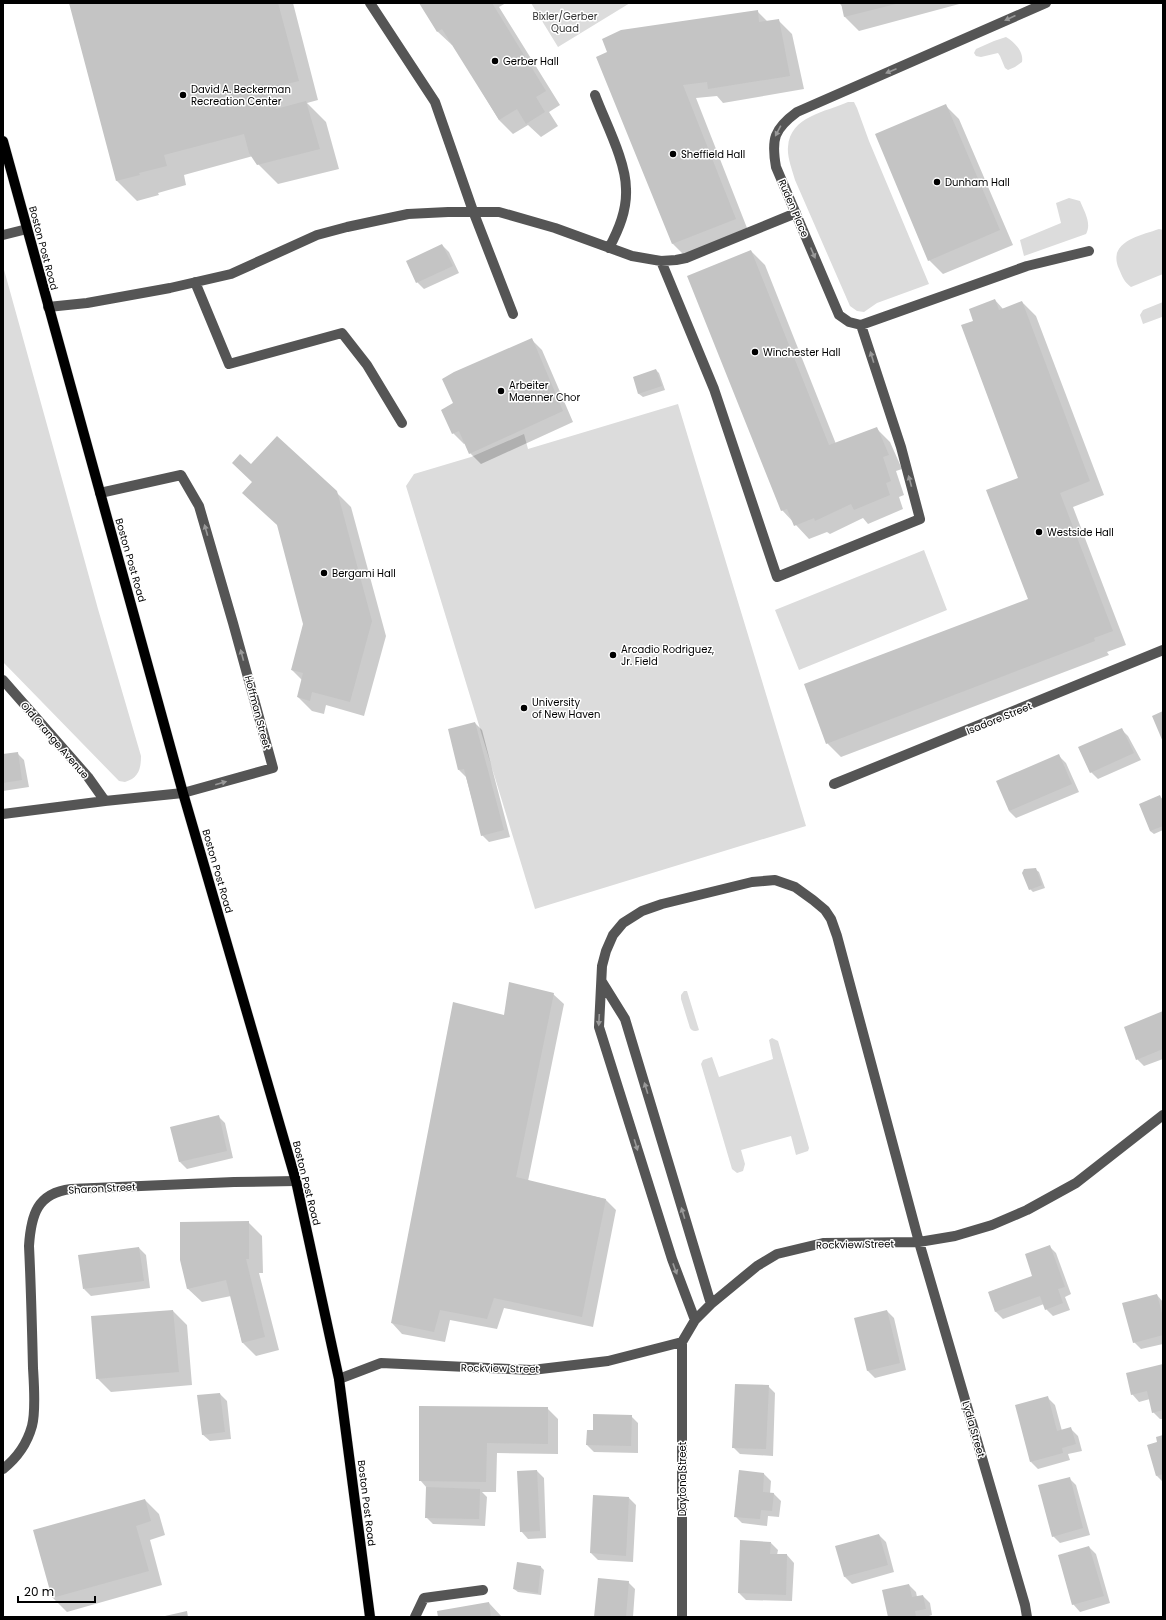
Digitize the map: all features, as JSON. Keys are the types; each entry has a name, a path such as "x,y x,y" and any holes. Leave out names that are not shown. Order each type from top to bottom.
{"main road":[{"name":"Boston Post Road","path":"3,141 183,793 296,1181 339,1379 370,1617"}],"street":[{"path":"370,3 435,102 473,211 513,314"},
{"name":"Ruden Place","path":"861,324 849,322 839,315 776,167 773,150 776,136 784,121 797,112 828,98 1046,3"},
{"path":"595,95 622,164 626,189 624,214 618,232 609,248"},
{"path":"48,307 87,303 231,274 317,236 347,227 408,214 473,211 499,212 555,228 632,256 661,261 686,258 796,213"},
{"path":"3,236 27,229"},
{"path":"661,261 714,389 777,576 920,519 901,447 861,324 1027,266 1089,250"},
{"path":"195,282 229,364 342,333 367,365 402,423"},
{"name":"Hoffman Street","path":"3,814 183,793 273,768 199,506 181,475 100,493"},
{"name":"Isadore Street","path":"834,784 1163,650"},
{"name":"Old Orange Avenue","path":"3,680 88,777 105,801"},
{"name":"Lydia Street","path":"695,1320 672,1259 599,1027 602,966 606,951 613,935 623,924 642,911 662,904 752,882 775,880 795,887 813,900 828,915 837,936 919,1242 1025,1605 1027,1617"},
{"path":"602,982 625,1019 711,1304"},
{"name":"Rockview Street","path":"339,1379 381,1363 532,1370 608,1361 682,1342 695,1320 711,1304 758,1266 777,1254 823,1243 919,1242 955,1236 992,1225 1027,1210 1076,1183 1163,1115"},
{"name":"Sharon Street","path":"3,1469 20,1451 29,1436 32,1425 34,1395 30,1239 32,1223 40,1204 47,1196 54,1192 71,1189 234,1182 296,1181"},
{"name":"Daytona Street","path":"682,1342 682,1617"},
{"path":"415,1617 424,1598 483,1590"}],"green space":[{"name":"Bixler/Gerber Quad","path":"531,3 630,3 558,47"},
{"path":"1006,37 1015,44 1021,54 1022,62 1015,67 1008,70 1005,68 998,53 981,57 976,56 974,53 976,49"},
{"path":"848,102 854,102 857,108 869,141 929,284 877,303 864,312 857,311 850,306 795,180 788,155 790,137 795,128 802,122 820,112"},
{"path":"1069,198 1080,201 1088,221 1088,230 1086,234 1024,256 1020,240 1061,223 1056,203"},
{"path":"1159,229 1163,230 1163,274 1131,287 1125,281 1119,269 1116,260 1117,252 1121,246 1134,238"},
{"path":"3,266 98,609 141,756 138,773 136,776 125,782 119,781 3,662"},
{"path":"1163,302 1163,320 1162,317 1143,324 1140,315 1143,310"},
{"name":"Arcadio Rodriguez, Jr. Field","path":"678,404 806,826 535,909 406,486 414,474 471,457 524,434 528,449"},
{"path":"924,550 947,610 799,670 775,610"},
{"path":"684,991 687,991 699,1030 698,1031 694,1031 690,1028 681,999 681,995"},
{"path":"772,1038 778,1041 809,1148 808,1151 796,1155 791,1136 741,1150 745,1164 743,1171 737,1173 732,1169 701,1064 703,1060 712,1057 719,1077 773,1059 769,1040"}],"building":[{"name":"David A. Beckerman Recreation Center","path":"69,3 278,3 299,81 270,88 276,109 306,101 320,149 257,165 249,153 244,134 164,155 167,166 116,181"},
{"name":"Gerber Hall","path":"419,3 492,3 546,91 536,97 545,112 526,124 517,109 499,120 442,29 437,32"},
{"path":"841,3 896,3 896,4 844,17"},
{"name":"Sheffield Hall","path":"758,10 759,22 779,19 790,76 708,89 707,82 683,85 736,219 672,244 596,57 607,52 602,39 621,30"},
{"name":"Dunham Hall","path":"946,104 1000,230 928,261 875,134"},
{"path":"442,244 453,266 416,283 406,261"},
{"name":"Winchester Hall","path":"751,250 829,445 877,427 889,455 883,457 891,481 886,483 890,495 854,510 851,504 815,521 814,518 794,526 787,509 781,511 687,276"},
{"name":"Westside Hall","path":"995,299 999,310 1022,301 1090,481 1060,493 1113,631 1094,638 1095,641 826,744 804,684 1028,599 986,490 1018,478 961,325 973,321 969,309"},
{"name":"Arbeiter Maenner Chor","path":"532,338 563,411 469,454 459,431 452,434 441,410 453,403 442,379 454,372"},
{"path":"656,369 662,386 638,394 633,377"},
{"name":"Bergami Hall","path":"277,436 337,491 372,621 350,702 312,692 310,701 297,697 303,673 291,670 303,624 277,525 242,493 252,482 232,463 240,454 251,464"},
{"path":"1163,711 1163,742 1152,716"},
{"path":"475,722 504,830 481,836 464,769 458,770 448,729"},
{"path":"1122,728 1134,753 1090,773 1078,747"},
{"path":"18,752 22,780 3,783 3,754"},
{"path":"1059,754 1072,784 1009,811 996,781"},
{"path":"1160,795 1163,802 1163,826 1150,831 1139,804"},
{"path":"1036,868 1042,885 1029,890 1022,873 1024,869"},
{"path":"509,982 554,993 516,1177 606,1199 582,1317 494,1298 487,1319 440,1310 434,1332 391,1323 453,1002 504,1015"},
{"path":"1163,1011 1163,1049 1136,1060 1124,1027"},
{"path":"219,1115 227,1151 179,1162 170,1127"},
{"path":"249,1221 249,1259 246,1259 265,1337 242,1343 226,1280 187,1289 180,1260 180,1222"},
{"path":"1050,1245 1065,1287 1058,1289 1063,1303 1045,1310 1040,1296 995,1312 988,1292 1032,1276 1025,1254"},
{"path":"139,1247 144,1281 83,1289 78,1255"},
{"path":"1157,1294 1163,1317 1163,1335 1133,1343 1122,1303"},
{"path":"173,1310 179,1372 96,1379 91,1316"},
{"path":"887,1310 900,1363 867,1371 854,1318"},
{"path":"1163,1364 1163,1410 1152,1413 1147,1391 1131,1395 1126,1373"},
{"path":"735,1384 769,1385 766,1449 732,1448"},
{"path":"220,1393 225,1432 202,1435 197,1395"},
{"path":"1048,1396 1057,1431 1071,1427 1076,1444 1062,1448 1063,1453 1030,1462 1015,1405"},
{"path":"419,1406 548,1407 548,1444 487,1443 486,1482 419,1481"},
{"path":"593,1414 632,1415 631,1446 586,1445 587,1430 593,1430"},
{"path":"1163,1435 1163,1474 1156,1476 1147,1445 1157,1442 1156,1437"},
{"path":"537,1470 540,1531 520,1532 517,1471"},
{"path":"739,1470 764,1473 763,1492 774,1493 772,1511 761,1510 760,1519 734,1517"},
{"path":"1070,1477 1083,1528 1052,1537 1038,1485"},
{"path":"426,1487 480,1489 479,1519 425,1518"},
{"path":"593,1495 629,1497 626,1556 590,1553"},
{"path":"145,1499 151,1521 136,1526 149,1571 52,1598 33,1530"},
{"path":"879,1534 888,1565 844,1577 835,1546"},
{"path":"740,1540 771,1542 770,1554 787,1554 786,1595 738,1593"},
{"path":"1089,1546 1104,1596 1072,1605 1058,1555"},
{"path":"517,1562 541,1566 538,1593 513,1589"},
{"path":"598,1578 629,1581 626,1617 594,1617"},
{"path":"909,1584 912,1597 923,1595 926,1609 915,1611 916,1617 888,1617 882,1590"},
{"path":"489,1602 491,1617 438,1617 437,1611"},
{"path":"187,1611 188,1617 165,1617 165,1616"}],"place":[{"name":"Gerber Hall","path":"495,61"},
{"name":"David A. Beckerman Recreation Center","path":"183,95"},
{"name":"Sheffield Hall","path":"673,154"},
{"name":"Dunham Hall","path":"937,182"},
{"name":"Winchester Hall","path":"755,352"},
{"name":"Arbeiter Maenner Chor","path":"501,391"},
{"name":"Westside Hall","path":"1039,532"},
{"name":"Bergami Hall","path":"324,573"},
{"name":"Arcadio Rodriguez, Jr. Field","path":"613,655"},
{"name":"University of New Haven","path":"524,708"}]}
